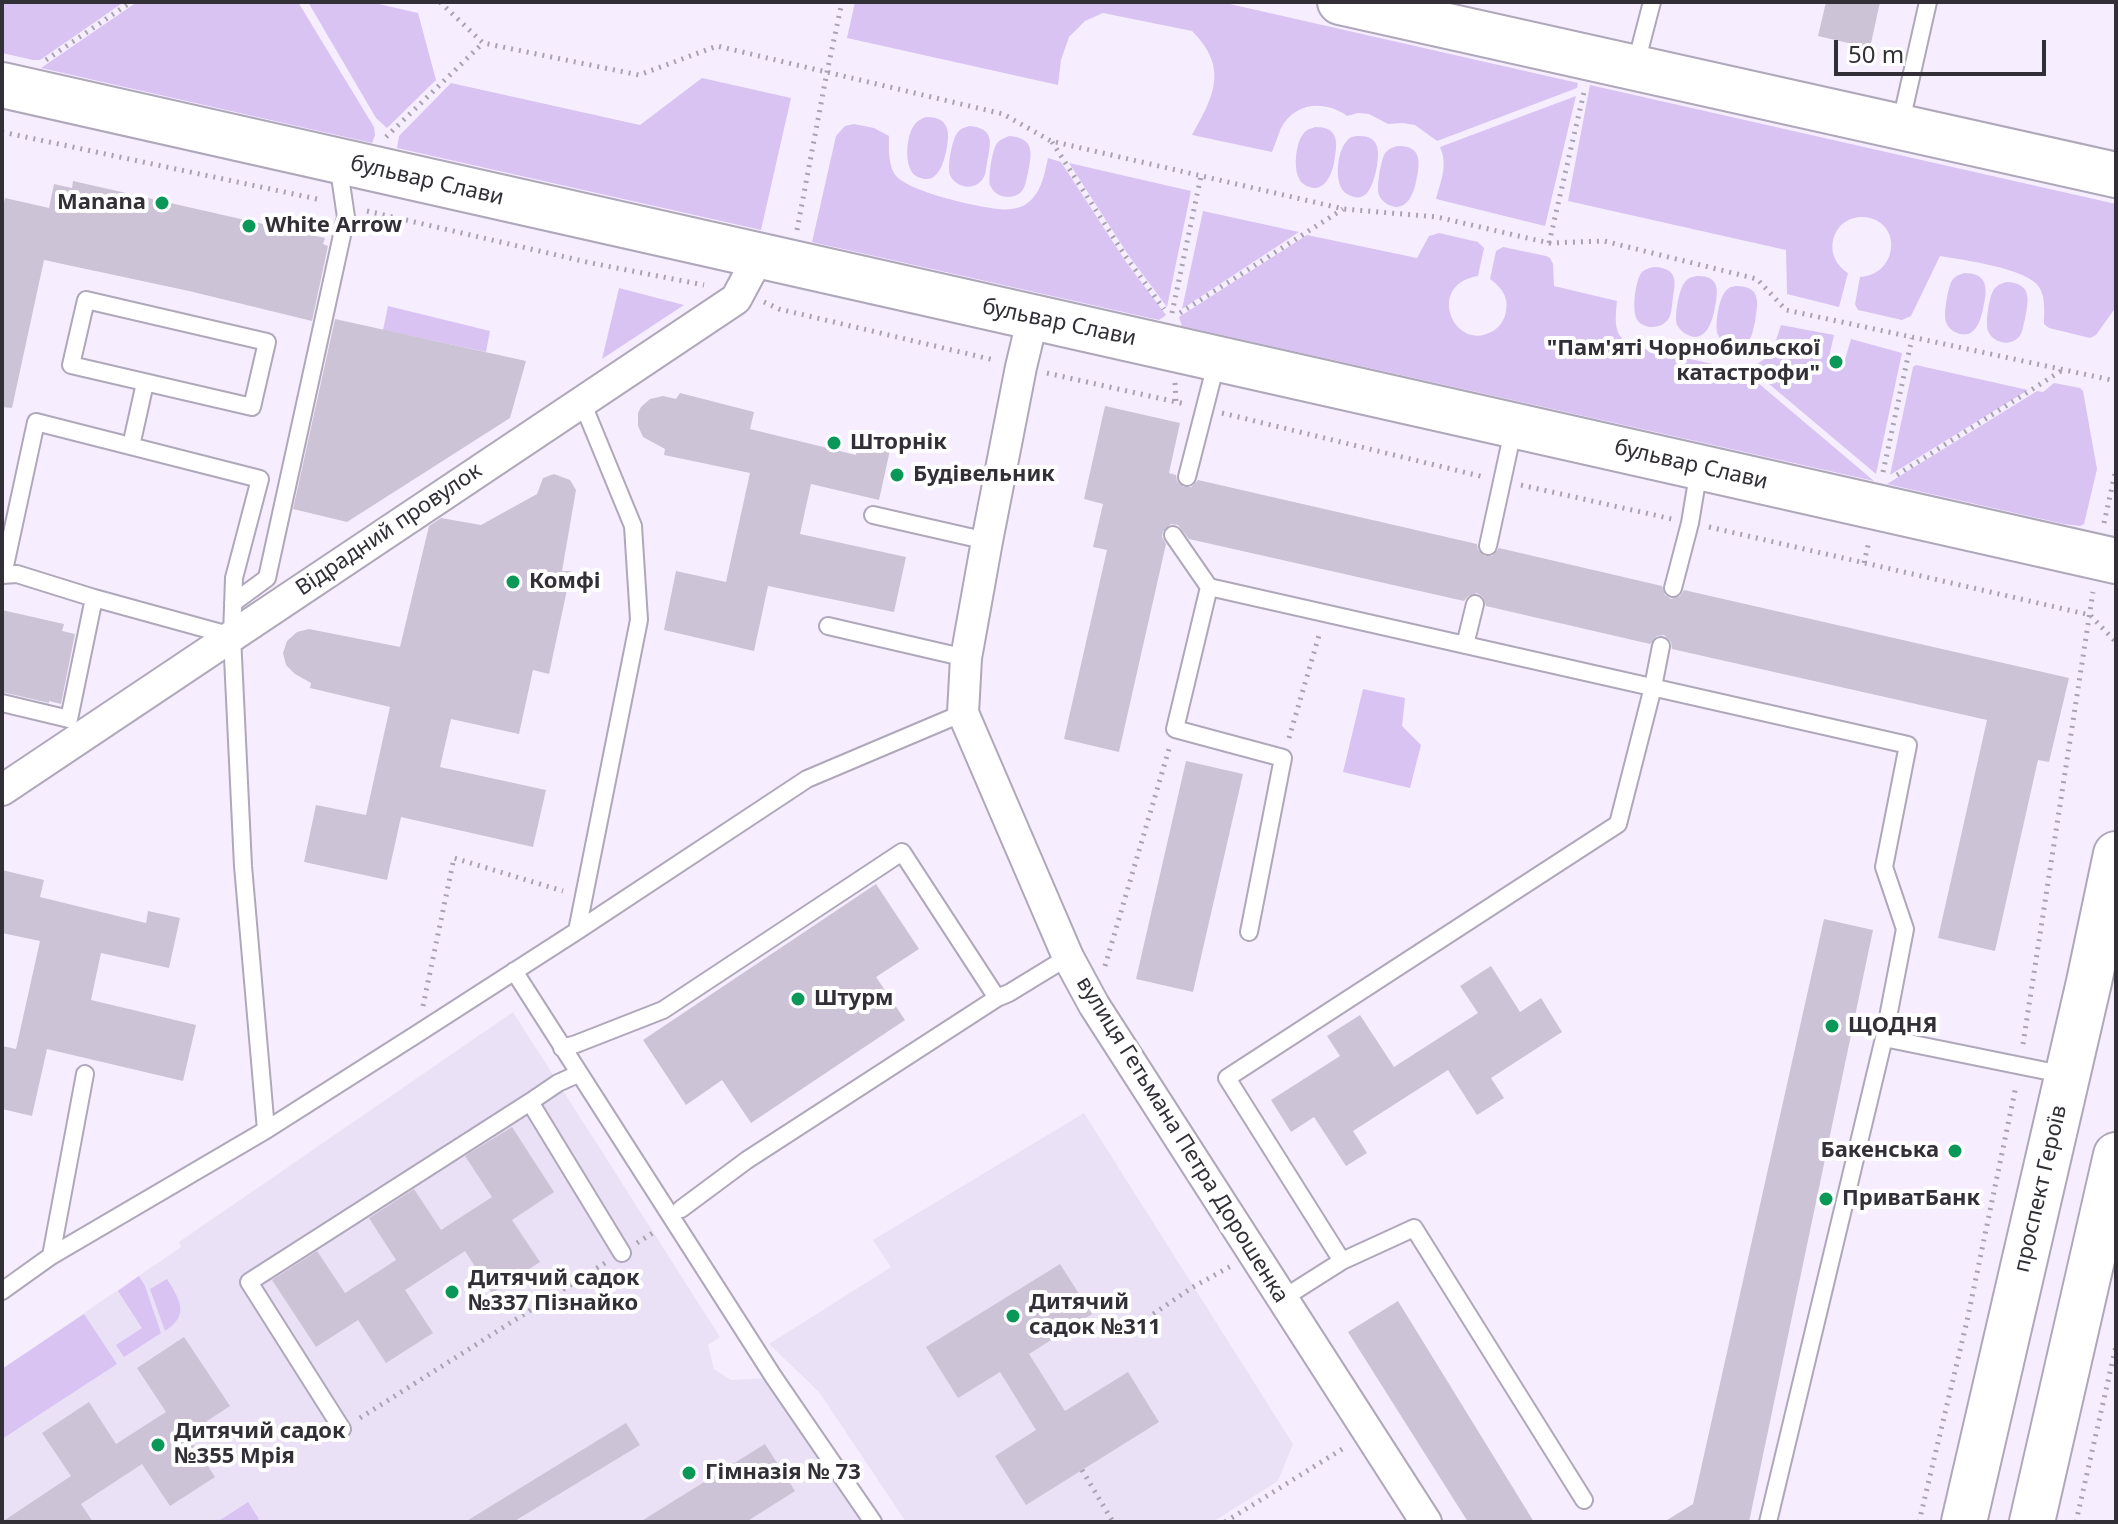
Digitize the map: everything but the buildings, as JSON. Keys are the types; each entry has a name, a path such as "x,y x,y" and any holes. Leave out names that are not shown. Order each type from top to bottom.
{"main road":[{"path":"1362,4 1615,64 2116,175"},
{"name":"бульвар Слави","path":"20,75 763,270 1033,317 1173,334 1217,358 1699,467 1878,496 2105,556"},
{"name":"проспект Героїв","path":"1964,1522 2116,854"},
{"path":"2033,1522 2116,1155"}],"street":[{"name":"Відрадний провулок","path":"2,790 736,299 763,270"},
{"name":"вулиця Гетьмана Петра Дорошенка","path":"1033,317 966,658 963,713 1068,957 1094,1005 1426,1522"}],"lane":[{"path":"1615,64 1652,2"},
{"path":"1900,128 1928,2"},
{"path":"233,603 267,578 346,217 348,163"},
{"path":"86,300 267,342 252,407 145,383 71,365 86,300"},
{"path":"1187,477 1217,358"},
{"path":"131,446 145,383"},
{"path":"577,931 639,620 633,526 582,402"},
{"path":"232,636 17,574 3,575 36,422 260,479 234,578 232,636 243,866 266,1130"},
{"path":"1488,546 1514,425"},
{"path":"1673,588 1690,523 1699,467"},
{"path":"873,515 987,541"},
{"path":"1173,535 1209,587 1908,745 1884,867 1905,929 1884,1038 1768,1522"},
{"path":"1209,587 1175,729 1283,758 1249,932"},
{"path":"2,703 69,719 94,598"},
{"path":"1465,645 1475,604"},
{"path":"828,626 966,658"},
{"path":"1342,1261 1227,1078 1618,824 1661,646"},
{"path":"2,1291 51,1256 266,1130 417,1034 807,779 963,713"},
{"path":"562,1048 663,1010 902,852 997,998"},
{"path":"677,1214 747,1160 997,998 1068,957"},
{"path":"514,971 578,1074 677,1214 773,1376 873,1522"},
{"path":"1884,1038 2067,1076"},
{"path":"51,1256 85,1074"},
{"path":"342,1429 249,1282 558,1083 578,1074"},
{"path":"530,1102 622,1253"},
{"path":"1282,1299 1342,1261 1414,1228 1584,1500"}],"path":[{"path":"20,75 131,2"},
{"path":"440,2 483,43 639,75 717,46 1003,114 1051,141 1344,209 1437,217 1549,243 1604,241 1757,279 1786,310 2116,381"},
{"path":"779,309 763,270 827,72 842,2"},
{"path":"348,163 483,43"},
{"path":"1549,243 1587,78 1615,64"},
{"path":"2,132 345,205 591,263 763,270"},
{"path":"1051,141 1173,334"},
{"path":"1176,402 1173,334 1201,176"},
{"path":"1173,334 1344,209"},
{"path":"763,270 779,309"},
{"path":"779,309 1503,481 2090,615 2116,642"},
{"path":"1864,563 1912,338"},
{"path":"1878,496 2062,371"},
{"path":"1919,1522 1967,1321 2019,1067 2090,615 2105,556 2116,469"},
{"path":"1283,758 1325,613"},
{"path":"1094,1005 1175,729"},
{"path":"417,1034 454,858 584,897"},
{"path":"342,1429 622,1253 677,1214"},
{"path":"1140,1323 1193,1287 1253,1253"},
{"path":"2076,1522 2116,1346"},
{"path":"1225,1522 1368,1432"},
{"path":"1082,1470 1113,1522"}],"shaded area":[{"path":"2,2 124,2 40,60 33,60 2,53"},
{"path":"137,2 298,2 374,127 372,143 41,68"},
{"path":"308,2 370,2 418,13 436,80 387,128 376,118"},
{"path":"855,2 1221,2 1578,83 1577,88 1437,141 1415,125 1388,124 1369,114 1347,116 1329,107 1311,106 1287,119 1272,152 1192,135 1211,95 1214,70 1204,44 1192,31 1103,13 1085,21 1069,37 1061,60 1058,85 847,38"},
{"path":"702,78 791,98 761,230 397,148 399,136 451,83 640,125"},
{"path":"1590,85 2116,204 2116,307 2096,335 2090,338 2049,328 2044,324 2041,291 2032,280 1994,266 1940,256 1911,316 1902,320 1858,310 1855,304 1860,277 1872,274 1888,260 1891,240 1881,223 1858,217 1840,227 1835,235 1834,255 1848,273 1839,307 1787,294 1786,250 1568,201"},
{"path":"1576,96 1545,226 1436,199 1444,166 1440,147"},
{"path":"926,117 943,122 948,141 939,172 930,179 912,172 907,151 912,129"},
{"path":"854,124 874,128 889,136 891,165 900,180 926,192 988,208 1023,206 1038,191 1048,158 1061,162 1126,262 1166,315 1159,320 812,242 836,136 845,126"},
{"path":"969,126 987,133 990,143 984,177 978,184 969,187 952,179 949,166 956,135"},
{"path":"1315,127 1329,130 1336,144 1331,174 1321,186 1311,188 1301,181 1296,160 1301,138 1306,131"},
{"path":"1009,136 1024,140 1031,153 1023,189 1009,197 996,193 990,181 996,145"},
{"path":"1357,136 1373,140 1378,154 1372,184 1361,197 1347,194 1338,177 1343,147 1350,138"},
{"path":"1397,146 1412,149 1419,162 1413,193 1399,207 1386,203 1378,191 1384,155"},
{"path":"1069,163 1191,191 1167,307 1129,256"},
{"path":"1203,211 1299,232 1182,309"},
{"path":"1439,233 1478,242 1484,248 1478,276 1462,282 1452,292 1449,303 1457,326 1467,333 1479,336 1493,331 1505,317 1505,297 1490,279 1496,251 1503,247 1546,256 1553,264 1554,286 1617,301 1618,333 1626,342 1632,346 1744,371 1874,481 1182,326 1179,317 1307,235 1417,258 1429,236"},
{"path":"1654,267 1670,272 1675,284 1668,320 1651,327 1638,321 1635,296 1642,272"},
{"path":"1964,273 1978,276 1986,290 1975,330 1961,334 1947,325 1945,318 1951,282"},
{"path":"1696,276 1704,276 1714,282 1717,292 1711,323 1697,337 1683,332 1676,321 1683,285"},
{"path":"2006,282 2020,285 2028,299 2021,333 2007,343 1990,335 1987,322 1993,291"},
{"path":"1736,286 1754,292 1757,302 1751,336 1741,346 1728,345 1720,339 1717,326 1723,295"},
{"path":"619,288 684,305 602,359"},
{"path":"388,306 490,331 486,352 383,330"},
{"path":"1781,325 1834,335 1827,366 1842,370 1851,339 1902,353 1876,474 1750,368 1768,355"},
{"path":"1916,365 2028,390 1890,475 1913,367"},
{"path":"2054,383 2083,391 2097,469 2084,524 2064,524 1887,484 2037,391 2043,392"},
{"path":"1363,689 1405,698 1402,726 1421,745 1410,788 1343,772"},
{"name":"Дитячий садок №337 Пізнайко","path":"513,1012 720,1337 708,1345 714,1369 731,1380 767,1378 867,1522 2,1522 2,1369 181,1247 179,1242"},
{"name":"Дитячий садок №311","path":"1084,1113 1293,1444 1278,1481 1213,1522 906,1522 819,1392 769,1344 891,1267 873,1240"},
{"path":"139,1276 161,1333 124,1357 116,1345 142,1328 118,1291"},
{"path":"167,1279 179,1300 180,1313 165,1331 150,1289"},
{"path":"84,1314 117,1364 2,1439 2,1369"},
{"path":"248,1502 259,1519 254,1522 217,1522"}],"place":[{"name":"Manana","path":"162,203"},
{"name":"White Arrow","path":"249,226"},
{"name":"\"Пам'яті Чорнобильскої катастрофи\"","path":"1836,362"},
{"name":"Шторнік","path":"834,443"},
{"name":"Будівельник","path":"897,475"},
{"name":"Комфі","path":"513,582"},
{"name":"Штурм","path":"798,999"},
{"name":"ЩОДНЯ","path":"1832,1026"},
{"name":"Бакенська","path":"1955,1151"},
{"name":"ПриватБанк","path":"1826,1199"},
{"name":"Дитячий садок №337 Пізнайко","path":"452,1292"},
{"name":"Дитячий садок №311","path":"1013,1316"},
{"name":"Дитячий садок №355 Мрія","path":"158,1445"},
{"name":"Гімназія № 73","path":"689,1473"}]}
